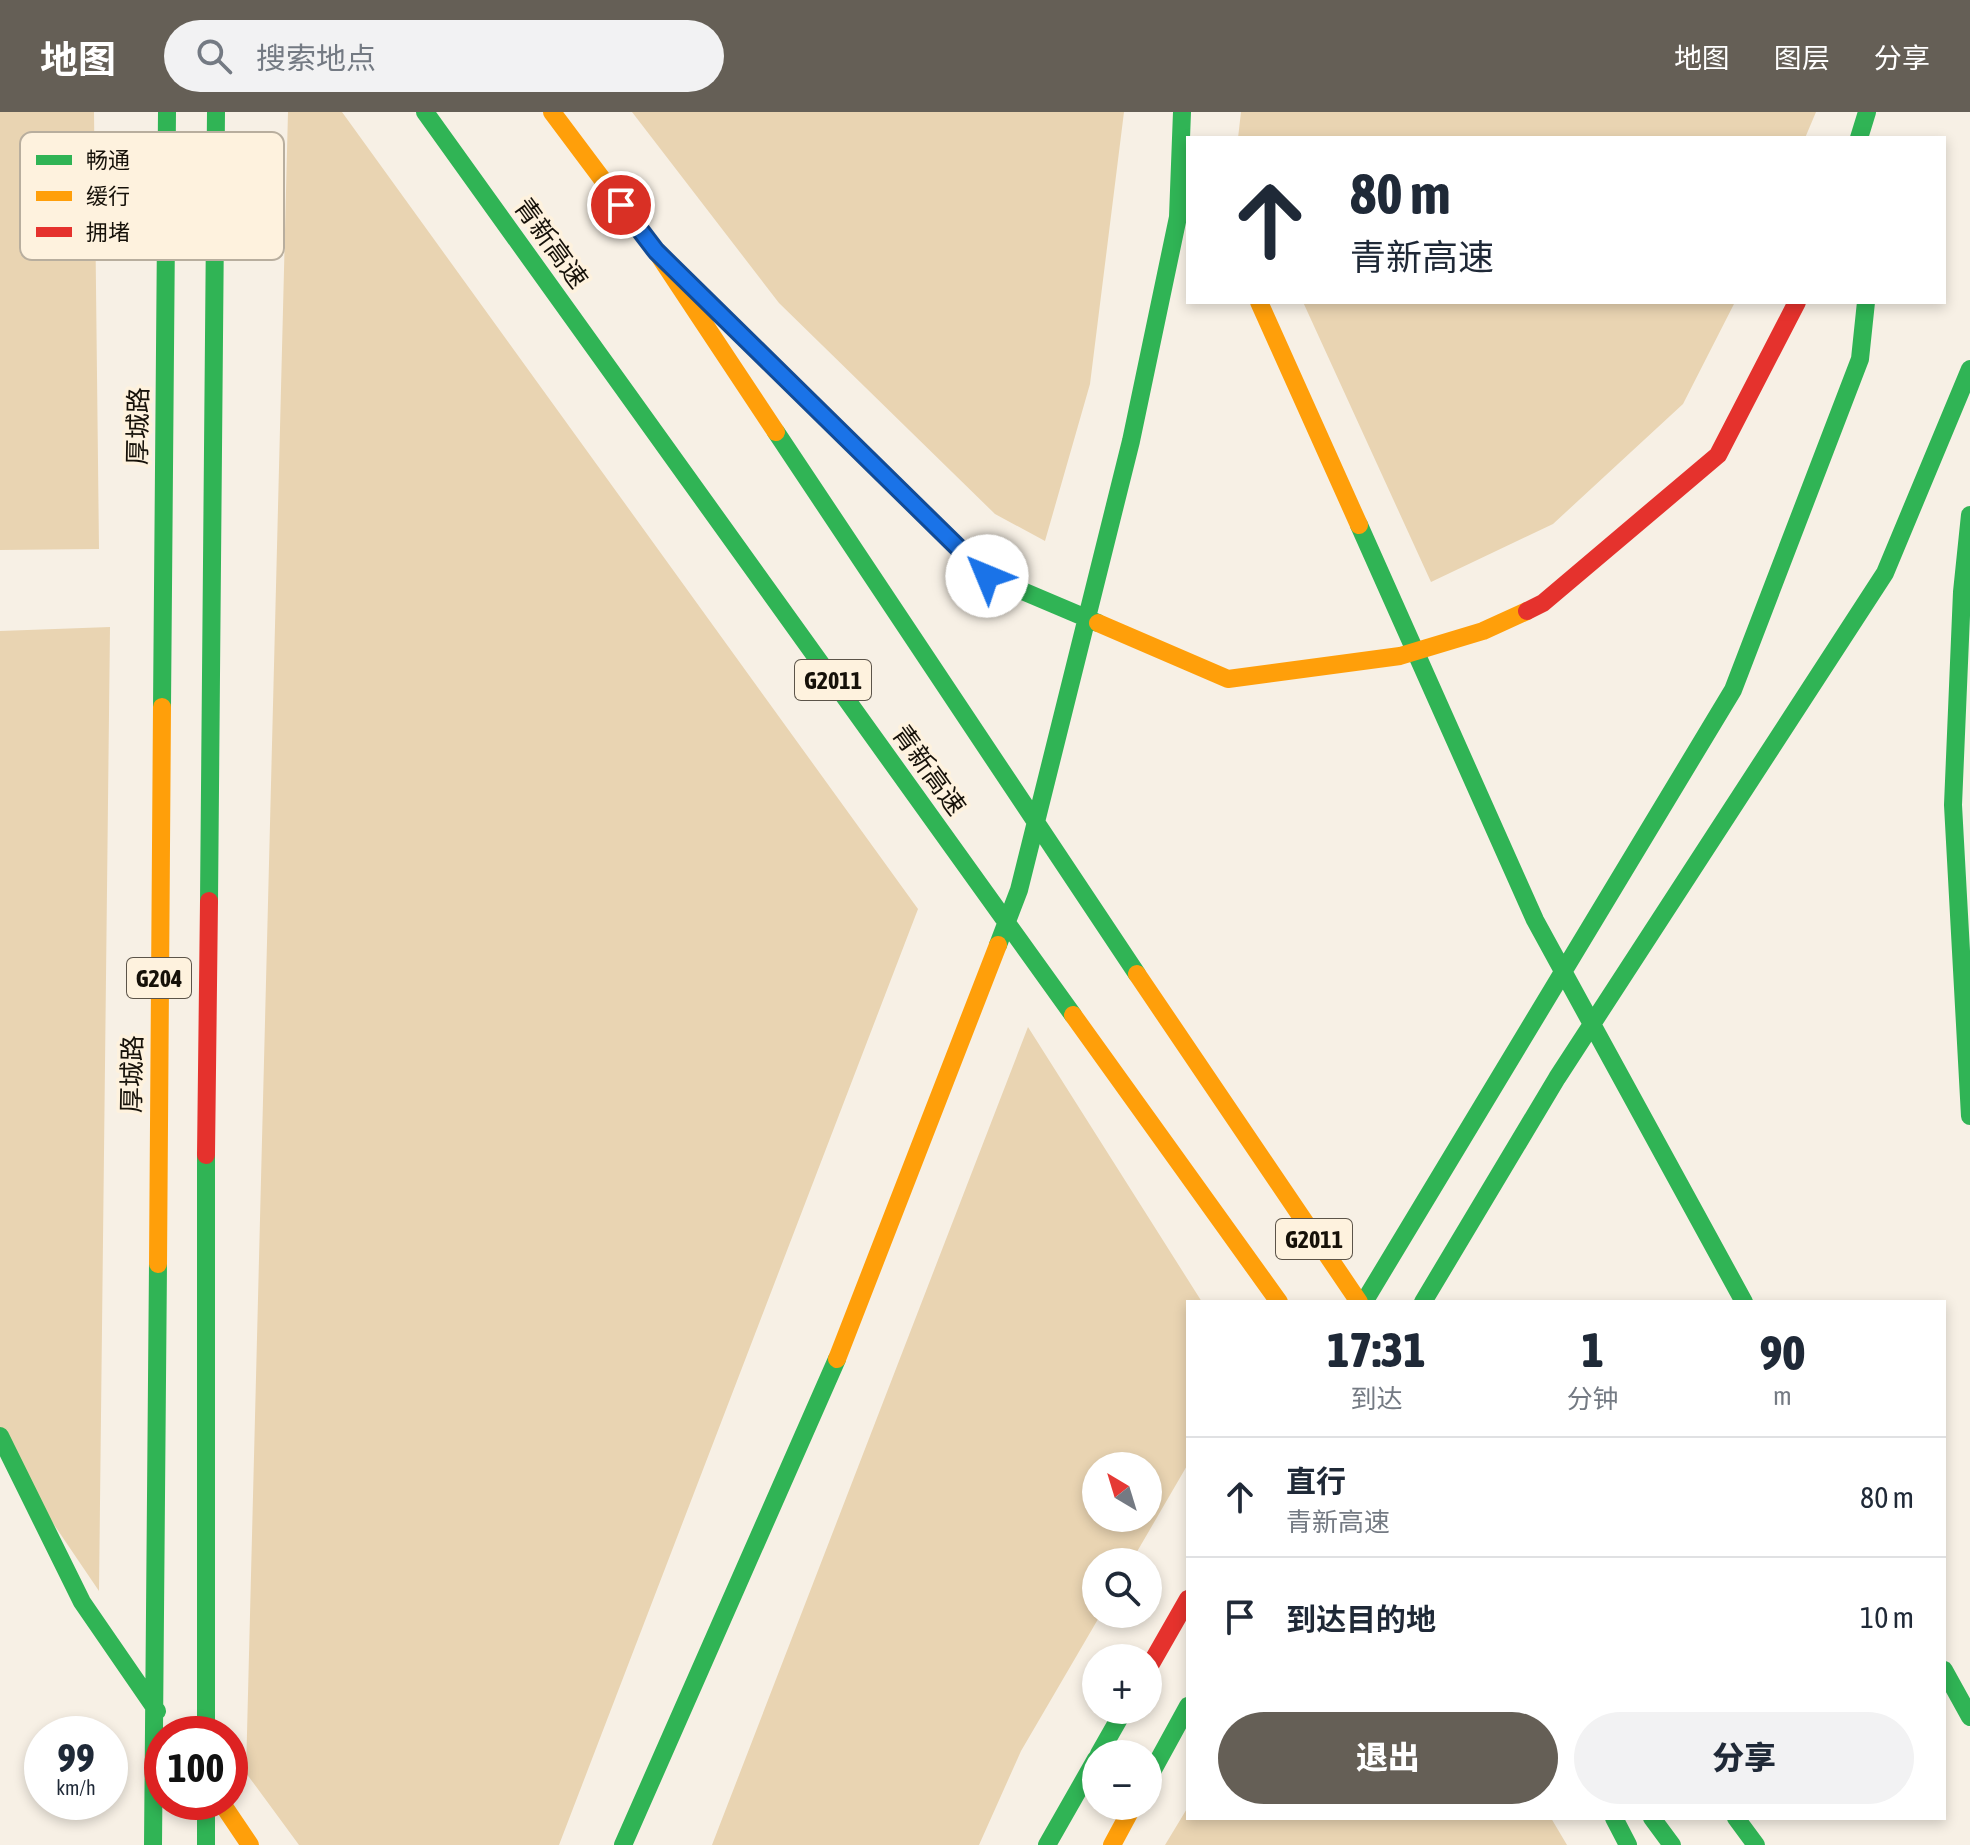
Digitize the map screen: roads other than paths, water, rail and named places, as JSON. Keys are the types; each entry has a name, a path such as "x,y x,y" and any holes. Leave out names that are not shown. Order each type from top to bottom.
{"highway":[{"name":"厚城路","path":"167,112 167,132"},
{"name":"G204","path":"216,112 216,132"},
{"name":"青新高速","path":"425,112 1278,1300"},
{"name":"G2011","path":"552,112 656,251 1270,1175 1360,1300"},
{"path":"1175,112 1186,137"},
{"path":"623,1845 849,1332 1019,890 1131,441 1178,217 1182,112"},
{"path":"1860,136 1867,112"},
{"path":"656,251 987,576 1228,679 1400,656 1483,631 1543,603 1718,455 1796,304"},
{"name":"厚城路","path":"153,1845 166,260"},
{"name":"G204","path":"206,1716 206,1178 215,260"},
{"path":"1260,304 1535,920 1743,1300"},
{"path":"1362,1300 1733,690 1860,359 1866,304"},
{"path":"1424,1300 1557,1078 1885,573 1970,369"},
{"path":"1970,515 1962,592 1953,805 1970,1116"},
{"path":"0,1436 82,1602 161,1716"},
{"path":"1162,1644 1186,1602"},
{"path":"1946,1674 1970,1717"},
{"path":"1162,1753 1186,1710"},
{"path":"1047,1845 1082,1784"},
{"path":"206,1820 206,1845"},
{"path":"233,1820 250,1845"},
{"path":"1112,1845 1125,1820"},
{"path":"1615,1820 1628,1845"},
{"path":"1653,1820 1672,1845"},
{"path":"1737,1820 1756,1845"}]}
